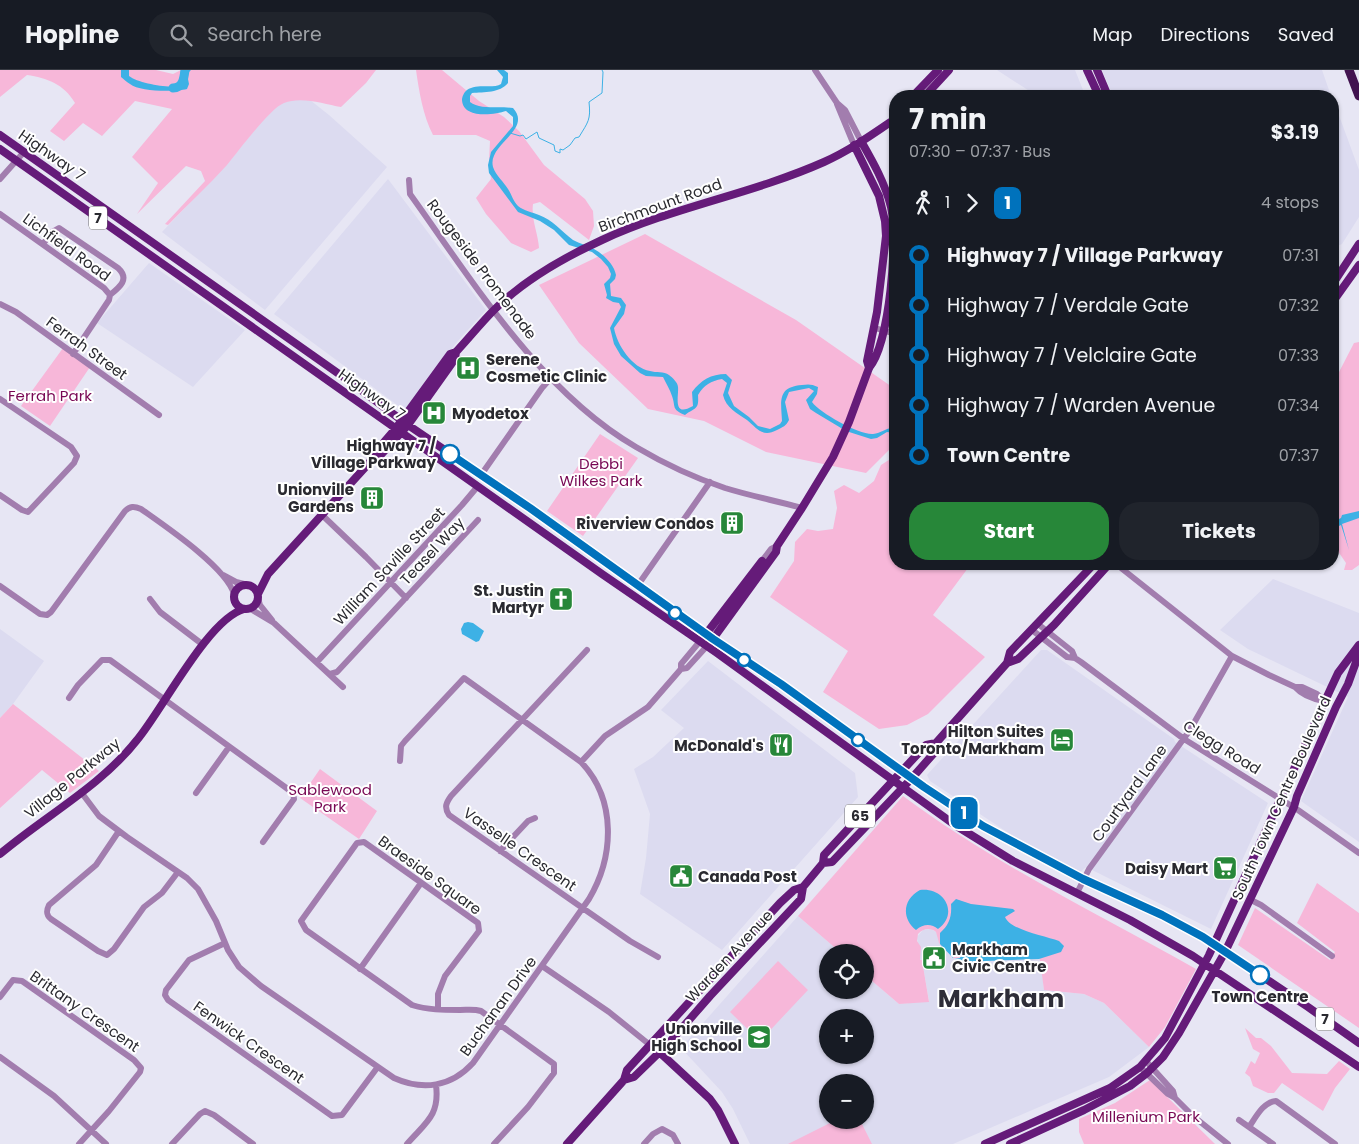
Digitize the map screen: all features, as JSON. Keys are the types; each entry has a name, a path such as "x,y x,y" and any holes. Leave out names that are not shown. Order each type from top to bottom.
{"highway":[{"path":"1349,70 1359,96"}],"main road":[{"path":"919,90 938,70"},
{"path":"931,90 949,70"},
{"path":"1087,70 1096,90"},
{"path":"1098,70 1106,90"},
{"name":"Birchmount Road","path":"401,420 450,354 456,352 494,310 514,293 539,276 585,248 618,233 658,218 778,180 825,162 889,123"},
{"name":"Highway 7","path":"0,135 349,381 408,425 983,826 1083,879 1162,915 1214,944 1359,1043"},
{"path":"704,644 776,552 777,546 833,457 849,422 869,368 867,361 879,329 886,236 885,221 874,184 857,143"},
{"name":"Highway 7","path":"0,149 704,644 955,825 1013,861 1130,920 1204,963 1359,1067"},
{"path":"1339,274 1359,244"},
{"path":"1339,293 1359,265"},
{"name":"Birchmount Road","path":"399,430 408,425 455,358 456,352"},
{"path":"268,574 238,587 234,597 238,606 246,608 255,604 268,574 370,462 372,456 399,430 401,420"},
{"path":"710,637 762,561"},
{"name":"Warden Avenue","path":"567,1144 624,1080 627,1070 780,903 794,890 803,886 824,863 832,862 912,778 934,753 936,743 1007,663 1010,652 1088,570"},
{"name":"Warden Avenue","path":"1007,663 1018,659 1044,635 1104,570"},
{"path":"246,585 254,588 258,596"},
{"name":"Village Parkway","path":"225,620 234,597"},
{"name":"Village Parkway","path":"0,854 81,792 129,750 202,644 225,620 238,610 246,608"},
{"name":"South Town Centre Boulevard","path":"985,1144 1110,1088 1143,1064 1165,1038 1214,944 1338,673 1359,645"},
{"name":"South Town Centre Boulevard","path":"1010,1144 1130,1086 1163,1057 1226,952 1294,807 1297,796 1354,670 1359,654"},
{"path":"1343,666 1354,670"},
{"path":"1325,701 1336,707"},
{"name":"Warden Avenue","path":"824,863 824,854 901,770 926,745 936,743"},
{"name":"Warden Avenue","path":"624,1080 634,1077 669,1043 801,899 803,886"},
{"path":"650,1045 710,1099 736,1144"}],"street":[{"path":"816,70 837,103 857,143"},
{"path":"0,179 24,152"},
{"name":"Rougeside Promenade","path":"409,180 410,194 494,310 550,379 591,416 635,447 710,482 802,508"},
{"name":"Lichfield Road","path":"0,214 104,288 110,295 109,300 73,354"},
{"path":"43,244 52,232 59,228 118,268 123,273 123,281 110,295"},
{"name":"Ferrah Street","path":"0,304 16,312 159,415"},
{"path":"879,329 889,332"},
{"path":"481,475 550,379"},
{"path":"0,399 71,447 77,456 74,463 28,512 0,495"},
{"path":"638,585 710,482"},
{"name":"William Saville Street","path":"317,662 472,495 478,486"},
{"path":"0,586 40,614 46,615 51,612 125,512 135,506 191,546 222,574 246,585"},
{"path":"321,514 391,581 406,598"},
{"name":"Teasel Way","path":"330,674 337,672 478,520"},
{"path":"762,561 771,549 777,546"},
{"path":"1124,570 1232,656 1269,676 1302,687 1325,701"},
{"path":"222,574 234,597"},
{"path":"258,596 260,605 274,623 343,687"},
{"path":"150,599 160,612 202,644"},
{"path":"246,608 274,623"},
{"name":"Clegg Road","path":"1035,627 1067,657 1075,658 1184,739 1255,781 1359,853"},
{"path":"581,762 606,736 648,707 681,669 681,664 704,644"},
{"path":"523,719 587,650"},
{"name":"Courtyard Lane","path":"1077,893 1083,879 1184,739 1232,656"},
{"path":"69,698 78,685 102,660 114,662 285,787 293,793 293,803 263,842"},
{"name":"Buchanan Drive","path":"81,792 99,816 187,878 204,896 225,943 239,967 255,982 394,1078 418,1086 436,1085 457,1077 468,1069 595,889 605,862 608,844 607,813 601,792 589,771 581,762 464,678 404,741 400,761"},
{"name":"Vasselle Crescent","path":"523,719 451,796 446,804 449,815 630,941 658,957"},
{"path":"196,793 229,747"},
{"path":"500,851 528,821 534,818"},
{"path":"119,831 96,865 49,905 46,910 51,919 98,951 107,955 114,949 144,907 162,893 178,872"},
{"name":"Braeside Square","path":"438,1009 442,982 478,931 478,923 364,842 357,843 301,921 306,930 412,1005 428,1009 438,1009 474,1009 481,1011 550,1060 555,1068 528,1107 494,1144"},
{"path":"360,969 421,883"},
{"path":"1251,900 1332,956"},
{"name":"Fenwick Crescent","path":"225,943 189,960 166,990 165,995 168,1000 332,1116 342,1115 377,1068"},
{"path":"542,966 609,1012 650,1045"},
{"name":"Brittany Crescent","path":"0,997 13,980 22,981 139,1064 140,1072 91,1130"},
{"path":"0,1057 54,1096 106,1144"},
{"path":"1143,1064 1168,1094 1175,1098 1224,1143"},
{"path":"407,1144 434,1114 437,1095 436,1085"},
{"path":"1249,1127 1266,1104 1276,1101 1335,1144"},
{"path":"172,1144 205,1111 214,1115 253,1144"},
{"path":"1239,1120 1273,1144"},
{"path":"644,1144 653,1134 662,1129 673,1135 678,1144"},
{"path":"79,1144 91,1130"}],"shaded area":[{"path":"997,70 1075,70 1083,90 1028,90"},
{"path":"1102,70 1322,70 1329,90 1110,90"},
{"path":"291,85 329,115 387,167 265,310 162,232 227,164"},
{"path":"1339,115 1359,170 1359,217 1342,244 1339,245"},
{"path":"388,179 486,310 457,342 404,410 274,314"},
{"path":"149,263 245,330 193,387 97,323"},
{"path":"1273,579 1359,613 1359,842 1301,801 1348,697 1248,649 1220,630"},
{"path":"0,629 44,661 13,704 0,718"},
{"path":"1041,650 1047,650 1174,739 1175,742 1268,803 1211,929 1086,867 1078,874 1072,875 930,781 927,775"},
{"path":"708,661 855,773 858,797 722,950 640,894 650,814 634,769 653,757 684,728 661,710"},
{"path":"798,916 831,944 819,944 819,999 874,999 874,983 899,1004 929,1001 917,937 923,930 931,929 936,932 939,939 1040,953 1044,990 1084,994 1104,1003 1149,1047 1109,1077 953,1144 750,1144 733,1109 722,1092 681,1048"}],"green space":[{"path":"0,70 156,70 173,74 181,70 376,70 366,83 341,107 298,100 284,103 278,107 263,121 220,173 168,225 165,224 205,181 201,171 186,166 137,214 158,183 132,157 172,109 135,101 102,136 83,123 64,141 50,131 75,103 71,96 54,83 27,75 0,97"},
{"path":"416,70 442,70 479,101 504,117 519,131 544,165 585,199 593,211 594,226 589,240 540,202 533,204 539,248 531,252 511,243 486,214 476,198 491,179 490,141 476,135 433,135 424,112"},
{"path":"645,234 796,320 889,385 889,450 866,473 766,452 704,421 648,409 579,343 539,285"},
{"path":"1359,342 1359,565 1352,570 1344,570 1346,563 1339,553 1339,372 1354,343"},
{"name":"Ferrah Park","path":"63,348 90,367 50,426 21,406"},
{"name":"Debbi Wilkes Park","path":"600,434 638,458 583,536 547,511"},
{"path":"889,460 889,570 967,570 933,615 985,657 928,714 907,725 879,729 823,692 848,651 770,597 794,561 795,542 807,529 818,531 833,529 837,508 834,491 844,485 859,493 874,481 881,465"},
{"path":"13,704 99,771 70,793 42,770 0,808 0,718"},
{"name":"Sablewood Park","path":"320,769 377,811 359,839 300,798"},
{"path":"903,796 1009,866 1196,969 1165,1027 1149,1047 1104,1003 1084,994 1044,990 1039,953 954,958 939,943 936,932 929,929 924,930 918,934 917,941 921,947 920,960 922,960 929,1002 899,1004 874,983 874,944 831,944 798,916"},
{"path":"1317,883 1359,913 1359,1028 1238,945 1255,908 1330,960 1335,952 1297,923"},
{"path":"778,961 808,990 760,1041 730,1012"},
{"path":"1245,1028 1256,1038 1261,1038 1271,1046 1292,1073 1327,1074 1339,1061 1350,1069 1335,1088 1323,1111 1282,1083 1274,1093 1268,1093 1253,1086 1250,1077 1245,1073 1251,1061 1255,1064 1260,1053 1253,1049"},
{"name":"Millenium Park","path":"1150,1080 1215,1144 1084,1144 1079,1132 1079,1119 1115,1103"},
{"path":"819,1128 864,1129 872,1144 788,1144"}],"water":[{"path":"121,70 129,70 129,76 139,81 177,86 184,82 180,75 181,70 191,70 187,74 189,84 187,89 166,91 135,87 121,77"},
{"path":"497,70 504,70 508,73 508,83 501,89 472,93 470,96 470,102 474,104 484,107 513,108 518,116 514,130 496,151 493,159 494,170 518,206 549,220 573,240 597,251 611,263 616,275 610,284 611,296 621,298 626,305 624,314 614,328 618,341 631,361 643,369 667,374 674,379 678,385 679,408 686,409 693,406 692,392 703,381 716,375 726,374 732,380 728,393 734,406 758,426 770,429 780,424 782,421 781,401 784,392 794,386 808,384 818,387 817,394 812,402 823,412 859,431 873,434 889,428 889,432 871,439 846,431 810,409 806,400 814,391 809,388 789,392 785,402 789,420 784,426 772,432 760,431 732,410 724,400 723,395 727,383 722,379 705,386 698,395 698,403 694,409 685,415 678,411 663,377 646,376 640,373 621,356 614,344 610,328 621,307 619,303 606,298 604,284 611,274 608,267 592,252 569,245 554,230 540,221 518,212 489,173 488,165 491,152 513,126 513,117 506,111 494,114 473,113 464,106 462,99 467,90 480,86 501,84 503,77"},
{"path":"1359,511 1359,518 1342,524 1349,550 1341,525 1339,526 1339,519 1342,515"},
{"path":"464,623 473,623 484,631 479,641 476,642 462,634 461,629"},
{"path":"920,890 929,890 936,893 946,903 948,916 938,929 927,925 921,926 916,930 908,920 906,914 907,903"},
{"path":"956,899 971,904 1013,909 1015,911 1005,917 1008,922 1029,932 1059,941 1064,946 1061,952 1039,959 958,962 955,959 960,958 962,952 956,950 953,958 940,944 940,933 948,924 951,904"}],"waterway":[{"path":"173,88 181,84 185,70"},
{"path":"510,133 523,135 526,139 537,132 539,138 554,145 555,151 560,153 560,149 563,150 575,138 579,137 587,124 590,113 589,102 602,93 602,70"}],"bus line":[{"name":"1","path":"450,454 530,508 713,639 781,684 924,787 983,826 1098,887 1162,915 1203,937 1260,975"}],"place":[{"name":"Serene Cosmetic Clinic","path":"468,368"},
{"name":"Myodetox","path":"434,413"},
{"name":"Highway 7 / Village Parkway","path":"450,454"},
{"name":"Unionville Gardens","path":"372,498"},
{"name":"Riverview Condos","path":"732,523"},
{"name":"St. Justin Martyr","path":"561,599"},
{"name":"Hilton Suites Toronto/Markham","path":"1062,740"},
{"name":"McDonald's","path":"781,745"},
{"name":"Daisy Mart","path":"1225,868"},
{"name":"Canada Post","path":"681,876"},
{"name":"Markham Civic Centre","path":"934,958"},
{"name":"Town Centre","path":"1260,975"},
{"name":"Unionville High School","path":"759,1037"}],"district":[{"name":"Markham","path":"1001,998"}]}
